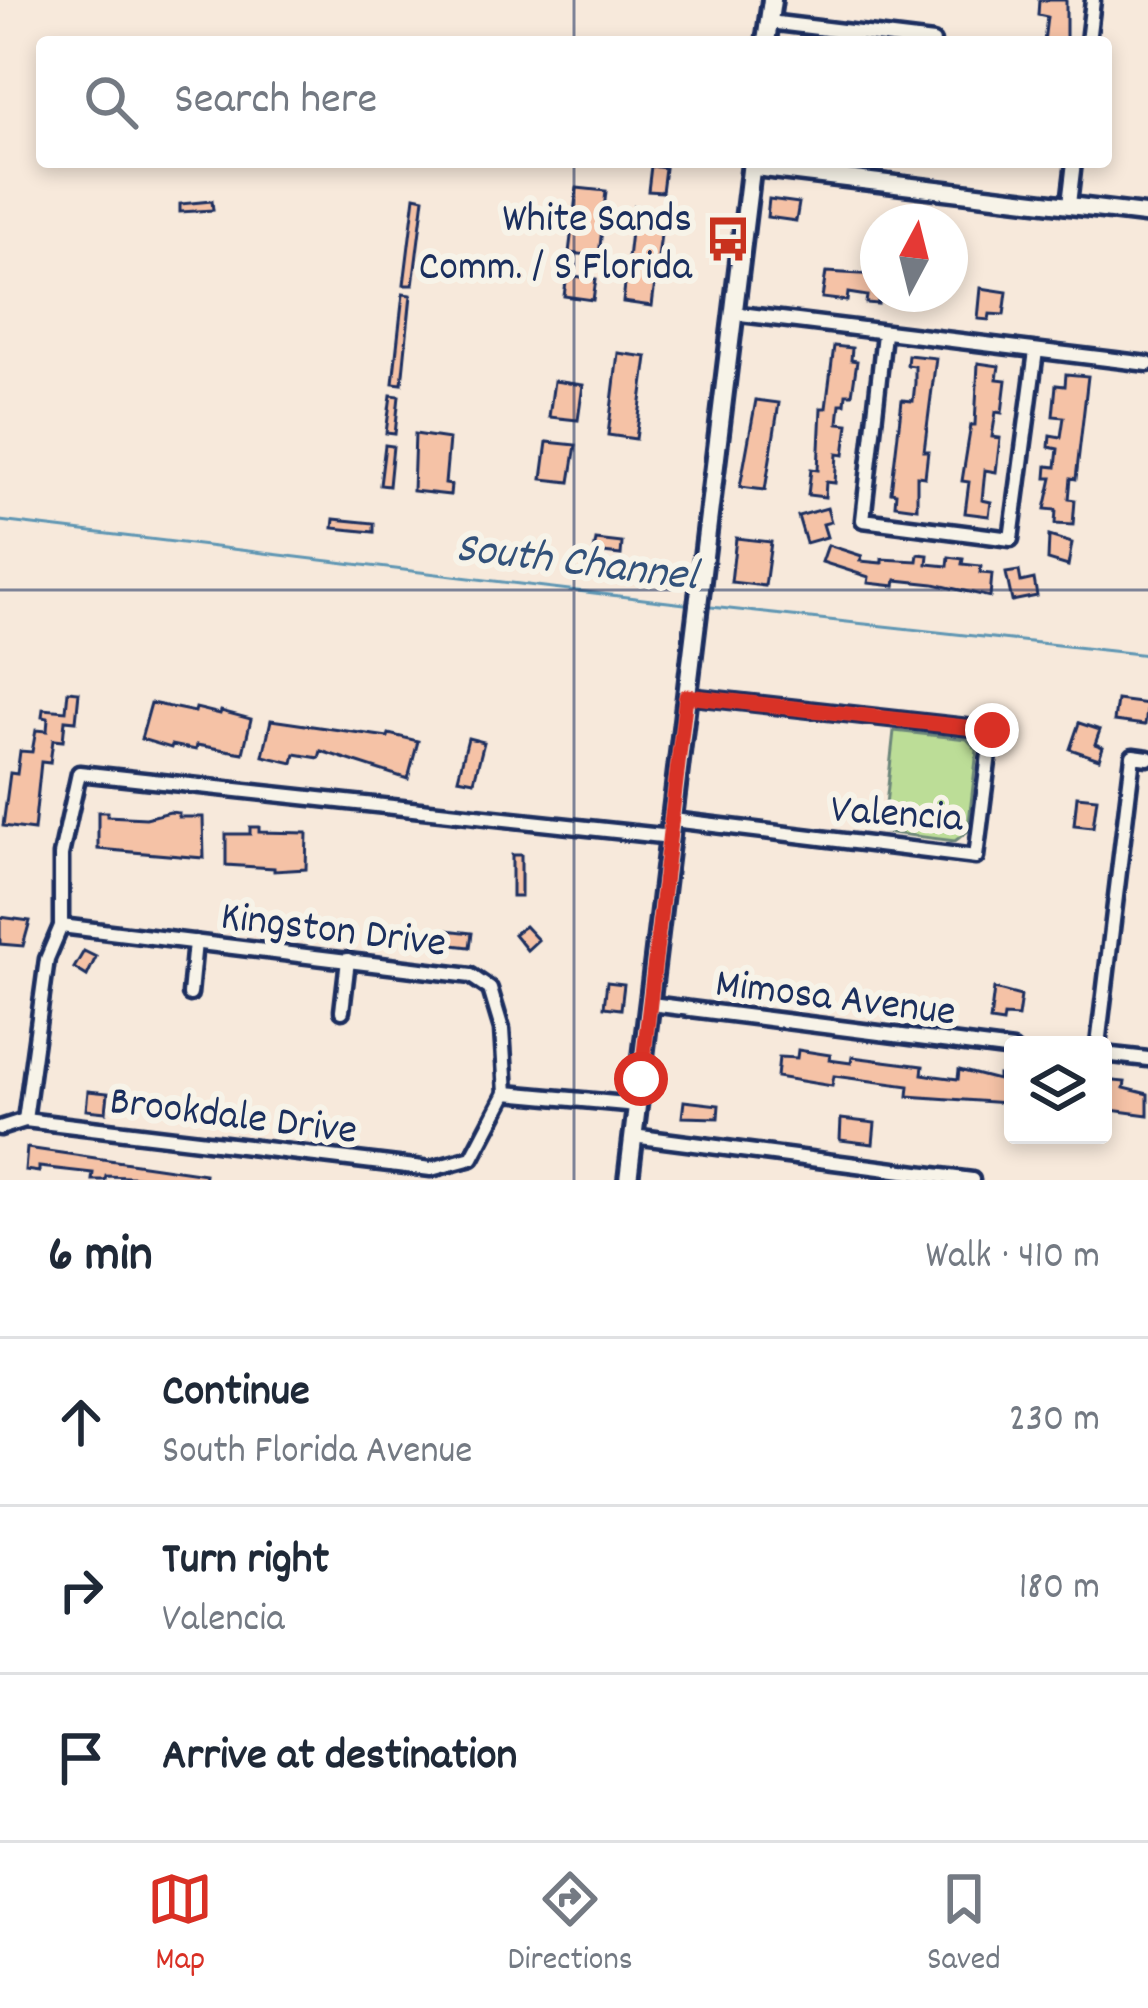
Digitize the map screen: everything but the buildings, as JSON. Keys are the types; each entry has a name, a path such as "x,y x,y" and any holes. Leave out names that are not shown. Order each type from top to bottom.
{"main road":[{"path":"767,36 772,0"},
{"path":"628,1180 750,168"}],"street":[{"path":"1089,36 1093,0"},
{"path":"769,22 884,36"},
{"path":"782,168 1148,214"},
{"path":"1069,205 1073,168"},
{"path":"732,313 1148,364"},
{"path":"884,334 863,520 1011,539 1036,351"},
{"name":"Valencia","path":"672,828 976,856 992,730 686,696"},
{"path":"1099,1036 1132,756 1148,758"},
{"path":"26,1120 47,959 61,926 61,854 79,773 672,828"},
{"name":"Kingston Drive","path":"61,926 471,976 490,989 502,1029 506,1094"},
{"path":"190,994 195,942"},
{"path":"342,1011 348,960"},
{"name":"Mimosa Avenue","path":"651,1004 1004,1049"},
{"path":"1112,1055 1148,1059"},
{"path":"506,1094 637,1105"},
{"name":"Brookdale Drive","path":"0,1128 26,1120 431,1169 472,1158 506,1094"},
{"path":"633,1136 972,1180"}],"green space":[{"path":"894,731 967,739 977,750 968,831 955,841 883,832"}],"waterway":[{"name":"South Channel","path":"0,521 693,605"},
{"name":"South Channel","path":"702,606 1148,655"}],"place":[{"name":"White Sands Comm. / S Florida","path":"728,239"}],"route":[{"path":"641,1079 686,696 992,730"}]}
